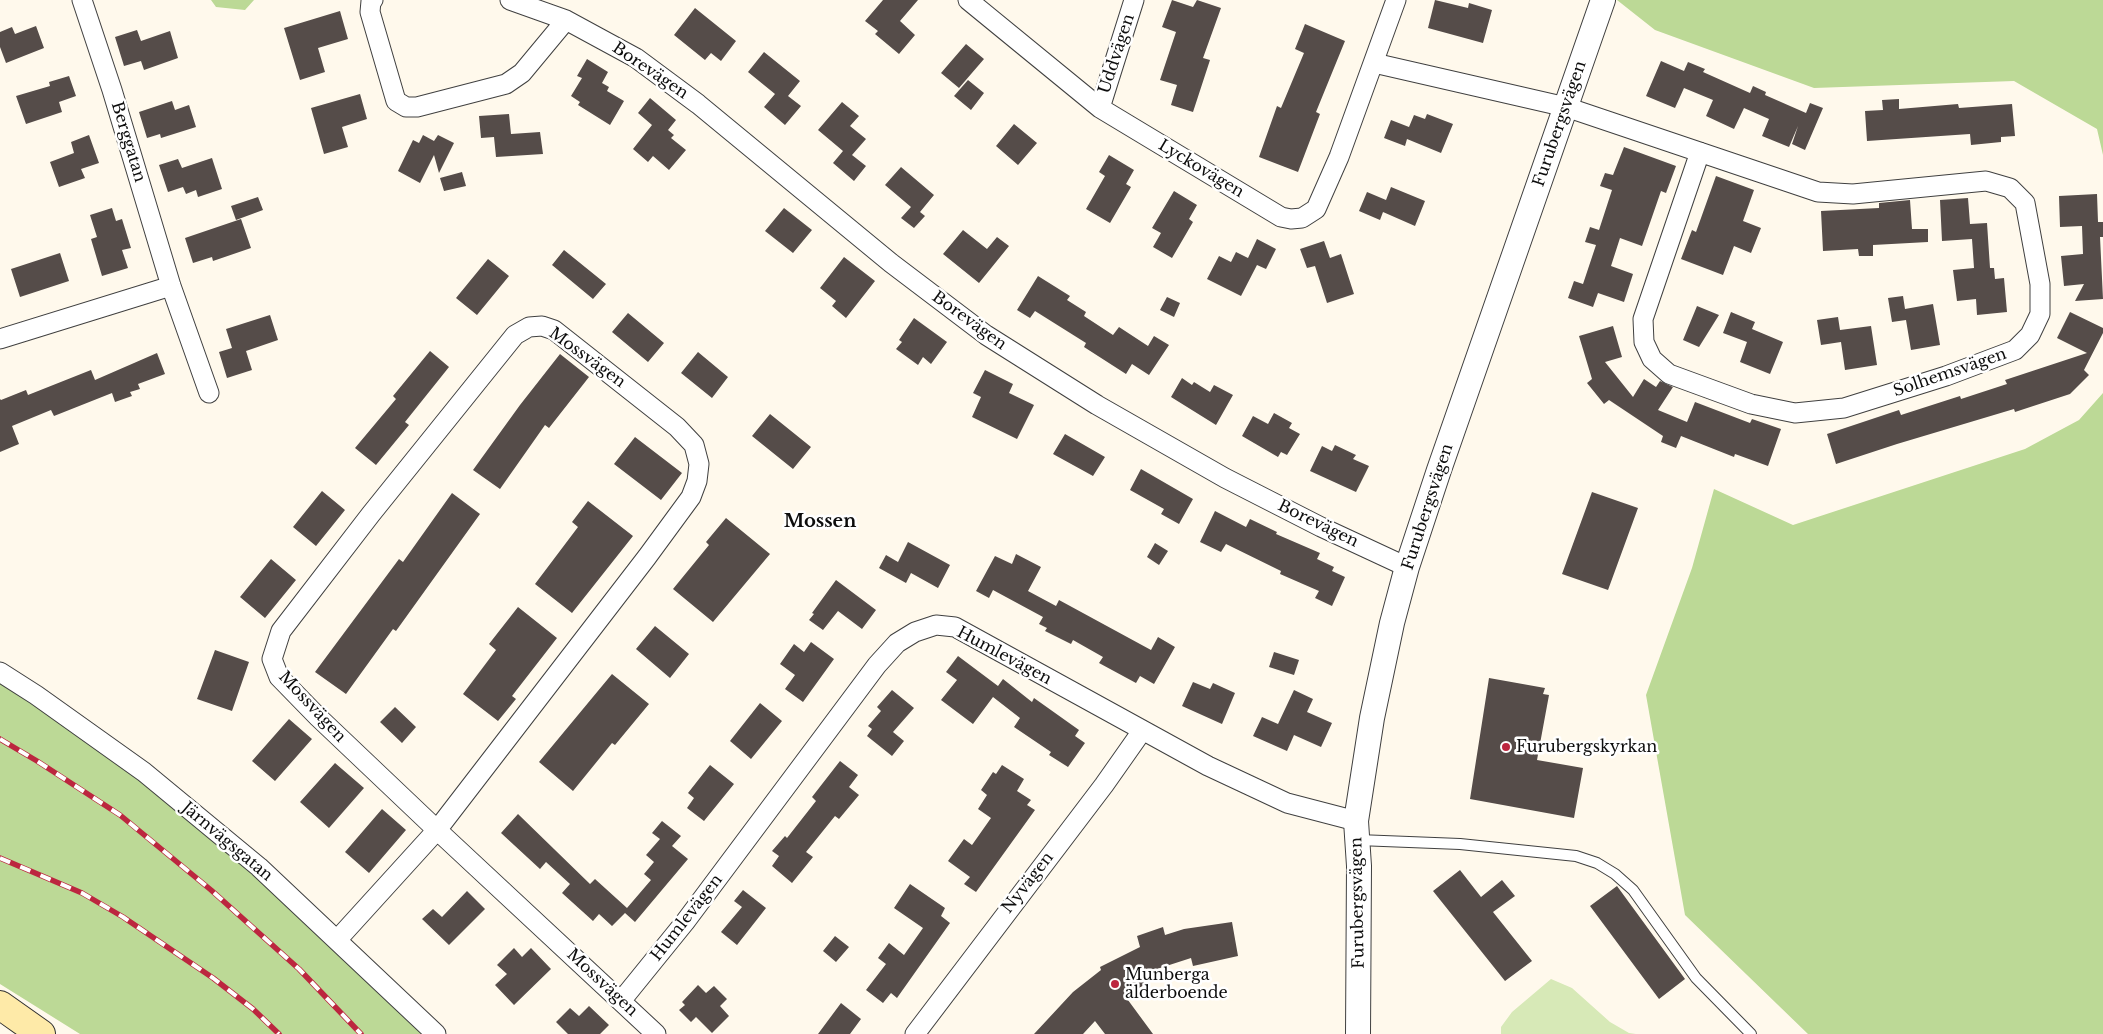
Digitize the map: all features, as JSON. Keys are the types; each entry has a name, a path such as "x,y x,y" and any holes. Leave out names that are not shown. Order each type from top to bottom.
{"main road":[{"path":"0,1005 41,1034"}],"street":[{"name":"Berggatan","path":"82,0 112,90 171,286 209,393"},
{"path":"373,0 371,1 370,12 396,101 406,107 417,107 506,84 522,73 566,20"},
{"name":"Borevägen","path":"510,0 566,20 636,58 698,104 891,263 986,335 1097,405 1225,478 1321,527 1407,567"},
{"name":"Lyckovägen","path":"968,0 1100,108 1281,217 1291,219 1302,218 1316,209 1339,157 1396,0"},
{"name":"Uddvägen","path":"1100,108 1134,0"},
{"name":"Furubergsvägen","path":"1358,1034 1360,866 1357,831 1381,672 1407,567 1439,470 1603,0"},
{"path":"1374,63 1566,107"},
{"name":"Solhemsvägen","path":"1566,107 1700,152 1818,192 1853,194 1986,181 2010,188 2025,203 2040,284 2040,314 2030,335 2016,350 1946,376 1844,408 1795,413 1751,404 1669,374 1652,359 1644,342 1643,319 1700,152"},
{"path":"0,339 171,286"},
{"name":"Mossvägen","path":"337,940 437,830 647,557 690,497 697,481 698,464 694,445 677,427 554,330 542,326 529,328 515,335 371,514 281,631 272,659 279,677 285,684 437,830 656,1034"},
{"name":"Humlevägen","path":"621,1002 685,922 877,665 897,643 915,632 936,625 955,627 1208,766 1287,803 1357,831"},
{"name":"Järnvägsgatan","path":"0,672 36,695 144,772 259,867 436,1034"},
{"name":"Nyvägen","path":"914,1034 1104,785 1142,731"}],"lane":[{"path":"1357,831 1576,856 1597,863 1615,874 1633,890 1696,978 1751,1034"}],"green space":[{"path":"211,0 254,0 245,10 216,7"},
{"path":"1617,0 2103,0 2103,155 2097,129 2014,81 1814,88 1655,30"},
{"path":"2103,393 2103,1034 1808,1034 1685,915 1646,695 1692,568 1714,489 1793,525 2025,449 2079,420"},
{"path":"0,674 64,711 438,1034 80,1034 0,984"},
{"path":"1551,979 1572,988 1610,1022 1629,1033 1636,1034 1501,1034 1501,1027 1512,1012"}],"building":[{"path":"883,0 918,0 900,21 915,35 899,54 875,34 878,31 865,21"},
{"path":"1172,0 1193,7 1197,0 1221,8 1203,58 1210,60 1193,112 1171,105 1177,85 1160,80 1176,32 1162,27"},
{"path":"1435,0 1468,8 1469,3 1492,10 1483,43 1428,28"},
{"path":"695,8 736,41 721,61 711,53 705,60 674,35"},
{"path":"340,11 348,39 318,48 325,72 300,80 284,28"},
{"path":"1305,24 1345,41 1316,112 1320,114 1298,172 1259,157 1277,106 1281,108 1304,53 1295,49"},
{"path":"36,26 44,48 6,63 0,47 0,32 12,27 15,34"},
{"path":"137,30 141,41 170,31 178,58 144,70 141,61 124,66 115,37"},
{"path":"966,44 984,59 959,88 941,73"},
{"path":"764,52 800,81 788,96 801,106 785,125 764,107 775,94 748,72"},
{"path":"587,59 608,72 602,83 609,87 607,91 624,101 610,125 578,105 580,102 571,96 582,78 577,76"},
{"path":"1661,61 1684,71 1688,62 1705,69 1703,72 1750,93 1753,86 1766,92 1765,95 1806,113 1810,103 1823,108 1805,150 1792,144 1798,126 1789,147 1762,136 1769,119 1744,108 1734,129 1706,116 1713,100 1684,88 1675,108 1646,96"},
{"path":"69,76 76,96 59,102 62,112 26,124 16,96 50,86 49,82"},
{"path":"968,80 984,93 971,110 954,96"},
{"path":"360,94 367,119 342,127 348,147 324,154 311,108"},
{"path":"650,98 676,120 668,130 674,135 671,138 686,150 669,170 653,156 648,162 633,149 652,125 638,113"},
{"path":"1899,99 1899,109 1958,104 1959,108 2012,104 2015,136 2001,137 2001,142 1971,145 1970,134 1867,141 1865,111 1883,110 1882,100"},
{"path":"172,101 175,110 189,105 196,127 161,138 160,134 147,138 139,112"},
{"path":"842,102 859,116 850,126 866,139 852,155 866,166 854,181 833,163 843,151 818,130"},
{"path":"509,114 511,134 540,132 543,154 496,157 494,137 481,138 479,116"},
{"path":"1427,114 1453,124 1441,153 1407,139 1405,146 1384,138 1391,120 1409,127 1414,115 1425,119"},
{"path":"1014,124 1037,143 1018,165 996,146"},
{"path":"89,135 99,163 81,169 85,178 59,187 50,162 74,153 71,142"},
{"path":"423,135 434,141 438,135 454,143 439,173 434,155 420,183 398,171 413,140 419,143"},
{"path":"1624,147 1676,166 1666,193 1661,191 1642,246 1620,238 1611,266 1633,274 1624,302 1598,293 1593,307 1568,298 1574,281 1583,284 1596,245 1585,242 1590,227 1599,230 1612,190 1600,186 1605,173 1613,175"},
{"path":"1109,155 1134,170 1126,184 1131,187 1110,223 1086,209 1105,176 1099,172"},
{"path":"212,158 222,189 198,197 196,190 186,194 183,187 168,192 159,165 178,159 182,168"},
{"path":"901,167 934,195 920,212 925,216 914,228 901,218 911,207 885,185"},
{"path":"462,172 466,186 444,191 440,178"},
{"path":"1716,176 1754,190 1743,221 1761,228 1751,253 1734,246 1723,275 1681,259 1692,230 1696,232"},
{"path":"1391,187 1425,201 1415,226 1383,212 1380,220 1359,211 1367,192 1386,200"},
{"path":"1174,191 1197,205 1189,219 1193,222 1172,258 1153,247 1161,233 1152,228"},
{"path":"2097,194 2098,222 2103,222 2103,237 2100,237 2103,299 2075,301 2084,284 2064,286 2061,256 2083,254 2082,226 2060,227 2059,196"},
{"path":"258,197 263,210 236,220 231,206"},
{"path":"1968,198 1970,224 1987,223 1990,268 1994,268 1995,279 2004,278 2007,312 1977,315 1976,299 1957,301 1953,270 1974,268 1972,239 1942,241 1940,200"},
{"path":"1910,200 1912,229 1928,229 1928,242 1873,245 1873,256 1859,256 1858,249 1823,251 1821,211 1879,208 1879,203"},
{"path":"112,208 116,221 122,219 131,248 122,250 128,268 102,276 91,239 97,237 90,215"},
{"path":"784,208 812,230 793,253 765,231"},
{"path":"241,219 251,248 213,261 212,257 193,263 185,238"},
{"path":"963,230 987,249 997,237 1009,246 979,283 943,254"},
{"path":"1257,239 1276,249 1266,269 1257,265 1241,296 1207,279 1219,256 1231,262 1236,252 1248,258"},
{"path":"1324,241 1330,258 1341,254 1354,294 1327,303 1315,266 1307,268 1300,249"},
{"path":"564,250 606,284 593,299 552,265"},
{"path":"60,253 69,281 20,297 11,269"},
{"path":"844,257 875,281 846,318 832,306 836,301 820,288"},
{"path":"488,259 509,276 477,315 456,298"},
{"path":"1038,276 1070,296 1067,300 1086,312 1084,316 1113,335 1119,327 1148,346 1154,336 1169,345 1149,375 1132,364 1126,374 1084,347 1086,343 1035,311 1030,318 1017,310"},
{"path":"1903,296 1905,309 1933,304 1940,345 1911,350 1906,320 1892,322 1888,298"},
{"path":"1167,297 1180,303 1174,317 1160,310"},
{"path":"1697,306 1719,315 1699,347 1683,340"},
{"path":"1731,312 1755,322 1752,329 1783,342 1770,374 1740,362 1747,342 1723,333"},
{"path":"2070,312 2103,328 2103,333 2084,370 2089,375 2070,394 2015,412 2014,409 1897,444 1836,464 1827,434 1899,410 1901,415 1960,396 1961,399 2007,384 2005,380 2087,353 2057,338"},
{"path":"628,313 664,343 648,362 612,332"},
{"path":"270,315 278,340 246,351 252,370 227,378 219,352 232,348 226,329"},
{"path":"1838,317 1840,330 1871,326 1877,365 1845,370 1841,342 1821,345 1817,320"},
{"path":"914,318 947,342 931,364 923,357 918,365 896,349 902,342 899,340"},
{"path":"1613,326 1622,357 1605,362 1633,397 1644,379 1656,387 1660,381 1673,387 1658,410 1687,422 1695,402 1750,423 1752,419 1781,429 1768,466 1735,454 1734,457 1681,436 1676,448 1661,442 1663,436 1609,400 1604,404 1587,383 1592,379 1579,336"},
{"path":"430,351 449,367 405,422 409,425 376,465 355,448 396,399 393,396"},
{"path":"698,352 728,377 712,398 681,373"},
{"path":"157,353 165,374 138,384 140,389 130,392 132,396 115,402 112,393 54,416 51,410 12,426 19,444 0,452 0,399 26,390 28,395 91,370 95,380"},
{"path":"560,354 589,377 549,428 545,425 500,489 473,470"},
{"path":"985,370 1013,384 1009,393 1034,405 1017,439 972,417 981,397 973,393"},
{"path":"1182,378 1192,385 1194,382 1210,392 1214,385 1233,395 1216,425 1171,397"},
{"path":"1274,413 1292,423 1289,428 1300,434 1287,455 1281,452 1278,457 1242,436 1253,416 1268,424"},
{"path":"770,414 811,447 793,469 752,436"},
{"path":"1065,434 1105,457 1093,476 1053,454"},
{"path":"635,437 682,473 661,500 614,464"},
{"path":"1335,445 1356,455 1353,459 1369,466 1356,492 1310,471 1322,446 1332,451"},
{"path":"1141,469 1193,499 1179,524 1161,514 1164,509 1130,490"},
{"path":"322,491 345,510 316,546 293,527"},
{"path":"1592,492 1638,508 1608,590 1562,574"},
{"path":"452,493 480,514 396,631 393,629 346,694 315,672 399,559 403,562"},
{"path":"588,501 633,536 572,613 535,584 578,527 572,522"},
{"path":"1215,511 1246,527 1250,519 1277,532 1276,534 1320,553 1317,559 1334,567 1332,571 1345,577 1332,606 1315,598 1319,591 1280,574 1281,571 1226,544 1221,552 1200,542"},
{"path":"726,518 770,554 713,622 673,589 709,545 706,542"},
{"path":"908,542 950,565 938,588 911,573 906,583 879,568 886,555 898,562"},
{"path":"1155,543 1168,551 1159,565 1147,557"},
{"path":"1016,554 1041,567 1028,591 1056,606 1059,600 1151,650 1158,637 1175,647 1154,684 1140,676 1136,683 1099,663 1103,657 1073,640 1071,644 1045,631 1047,628 1039,624 1043,617 993,590 989,598 976,591 995,556 1012,564"},
{"path":"271,559 296,580 265,618 240,597"},
{"path":"836,580 876,610 862,629 838,611 823,630 809,620"},
{"path":"518,607 557,638 512,696 516,699 498,721 463,694 496,650 489,644"},
{"path":"655,626 689,654 670,678 636,649"},
{"path":"811,642 834,659 803,702 785,689 795,675 780,664 794,644 804,652"},
{"path":"215,650 249,662 232,711 197,699"},
{"path":"1274,652 1299,660 1294,675 1269,667"},
{"path":"958,656 998,686 1003,679 1032,702 1034,698 1079,730 1075,736 1085,743 1068,767 1049,755 1051,752 1014,727 1020,718 993,697 973,724 941,700 957,680 946,672"},
{"path":"612,674 649,704 615,745 612,743 573,791 539,762"},
{"name":"Furubergskyrkan","path":"1489,678 1545,688 1543,694 1549,695 1537,760 1583,768 1574,818 1470,799"},
{"path":"1193,682 1210,689 1213,683 1235,693 1222,724 1182,706"},
{"path":"892,690 914,708 893,732 904,741 892,756 867,736 872,729 868,726 881,711 877,707"},
{"path":"1294,690 1313,699 1307,712 1332,723 1321,747 1294,735 1287,751 1253,736 1262,717 1278,724"},
{"path":"760,703 782,721 751,759 730,741"},
{"path":"395,707 416,727 402,743 380,722"},
{"path":"289,719 312,739 275,781 252,761"},
{"path":"840,761 858,775 849,787 859,795 839,819 835,816 806,852 813,857 792,883 772,866 779,856 772,851 785,836 787,838 816,801 812,797"},
{"path":"335,763 364,788 329,828 300,802"},
{"path":"710,765 734,784 704,821 687,808 694,798 688,793"},
{"path":"1002,765 1024,779 1017,791 1031,800 1027,805 1035,810 976,892 964,884 970,877 948,861 964,839 972,845 991,818 978,809 987,795 981,790 993,772 996,774"},
{"path":"382,809 406,830 369,873 345,852"},
{"path":"518,814 590,884 595,879 627,908 651,880 644,874 654,862 646,855 660,839 652,833 662,821 681,836 672,846 688,859 635,922 625,913 612,926 599,914 593,921 562,893 570,884 546,862 540,869 501,833"},
{"path":"1460,870 1481,897 1502,880 1515,896 1493,912 1532,961 1505,981 1433,891"},
{"path":"910,884 945,908 941,916 950,923 897,998 891,993 883,1003 866,990 886,964 878,958 889,943 904,955 923,928 894,908"},
{"path":"1617,886 1685,979 1659,999 1590,906"},
{"path":"743,890 766,908 737,945 721,932 742,907 734,901"},
{"path":"467,891 485,909 449,945 422,919 433,909 442,917"},
{"name":"Munberga älderboende","path":"1232,922 1238,956 1193,966 1191,958 1157,969 1160,976 1125,996 1153,1034 1105,1034 1095,1021 1083,1034 1034,1034 1073,992 1101,970 1100,967 1140,947 1137,936 1163,927 1165,935 1184,929"},
{"path":"835,936 849,947 836,962 823,951"},
{"path":"514,948 522,957 531,948 551,969 514,1005 495,985 507,974 497,965"},
{"path":"698,985 706,993 714,986 727,999 720,1006 729,1016 712,1033 696,1017 691,1022 679,1010 685,1005 682,1002"},
{"path":"841,1003 861,1019 850,1034 818,1034"},
{"path":"589,1006 609,1025 600,1034 568,1034 556,1022 570,1008 579,1016"}],"railway":[{"path":"0,739 120,815 211,890 299,969 361,1034"},
{"path":"0,858 82,893 123,917 213,978 253,1009 279,1034"}],"place":[{"name":"Furubergskyrkan","path":"1506,747"},
{"name":"Munberga älderboende","path":"1115,984"}],"district":[{"name":"Mossen","path":"820,522"}]}
